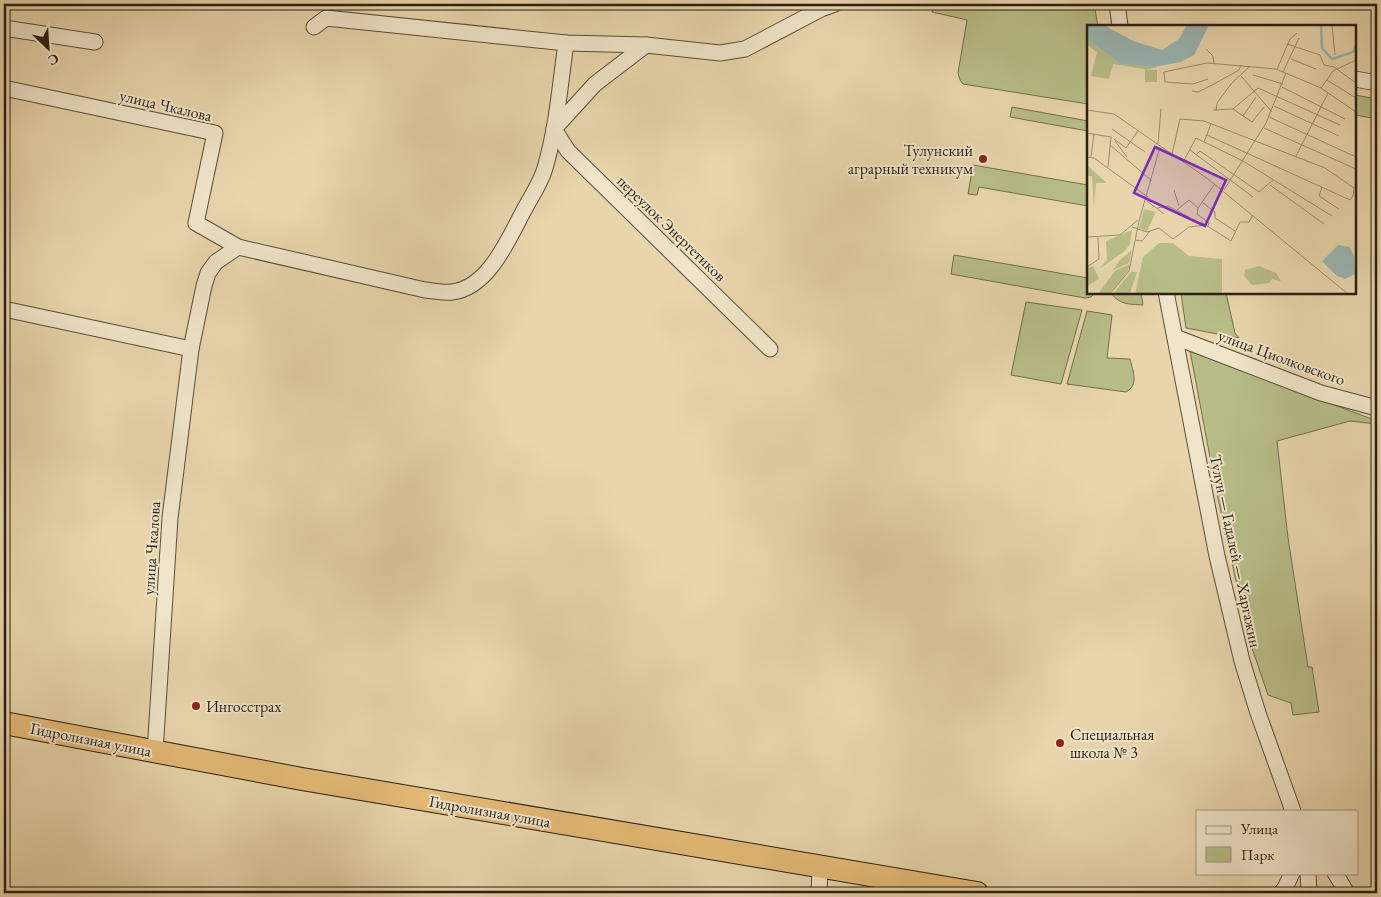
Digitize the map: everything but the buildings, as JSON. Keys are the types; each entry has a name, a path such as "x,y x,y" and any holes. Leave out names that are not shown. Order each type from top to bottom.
{"highway":[{"name":"Гидролизная улица","path":"4,723 403,796 977,893"}],"street":[{"path":"314,27 326,18 566,43 646,44 720,53 745,50 835,4"},
{"path":"1117,4 1120,25"},
{"path":"4,28 95,42"},
{"path":"554,128 566,43"},
{"path":"554,128 595,84 646,44"},
{"path":"1356,79 1377,83"},
{"name":"улица Чкалова","path":"4,88 215,133 196,223 238,246 425,290 453,292 464,288 480,278 494,263 545,170 554,128"},
{"name":"переулок Энергетиков","path":"554,128 568,151 770,349"},
{"name":"улица Чкалова","path":"155,752 170,518 191,348 208,273 216,262 238,246"},
{"name":"Тулун — Гадалей — Харгажин","path":"1166,294 1217,556 1242,661 1258,713 1293,810"},
{"path":"4,309 191,348"},
{"name":"улица Циолковского","path":"1175,337 1322,393 1377,408"},
{"path":"1282,779 1299,810"},
{"path":"819,893 820,866"},
{"path":"1280,893 1285,888 1292,874"},
{"path":"1308,874 1309,893"},
{"path":"1336,874 1347,893"}],"green space":[{"path":"934,4 1094,4 1098,25 1087,25 1087,104 963,84 958,73 967,20 932,12"},
{"path":"1356,95 1377,99 1377,119 1356,115"},
{"path":"1012,107 1087,121 1087,131 1010,117"},
{"path":"973,165 1087,185 1087,206 979,187 977,195 968,194"},
{"path":"954,255 1087,278 1087,294 1094,294 1091,297 1085,298 951,274"},
{"path":"1112,294 1141,294 1143,305 1121,302"},
{"path":"1181,294 1226,294 1235,333 1239,338 1186,328"},
{"path":"1026,302 1082,310 1061,384 1011,375"},
{"path":"1087,311 1112,315 1107,358 1130,359 1134,382 1133,386 1126,392 1067,384"},
{"path":"1190,351 1377,421 1377,424 1350,421 1277,441 1288,538 1308,667 1312,667 1319,712 1293,715 1291,703 1268,695 1248,636 1216,489"}],"place":[{"name":"Тулунский аграрный техникум","path":"983,159"},
{"name":"Ингосстрах","path":"196,706"},
{"name":"Специальная школа № 3","path":"1060,743"}]}
